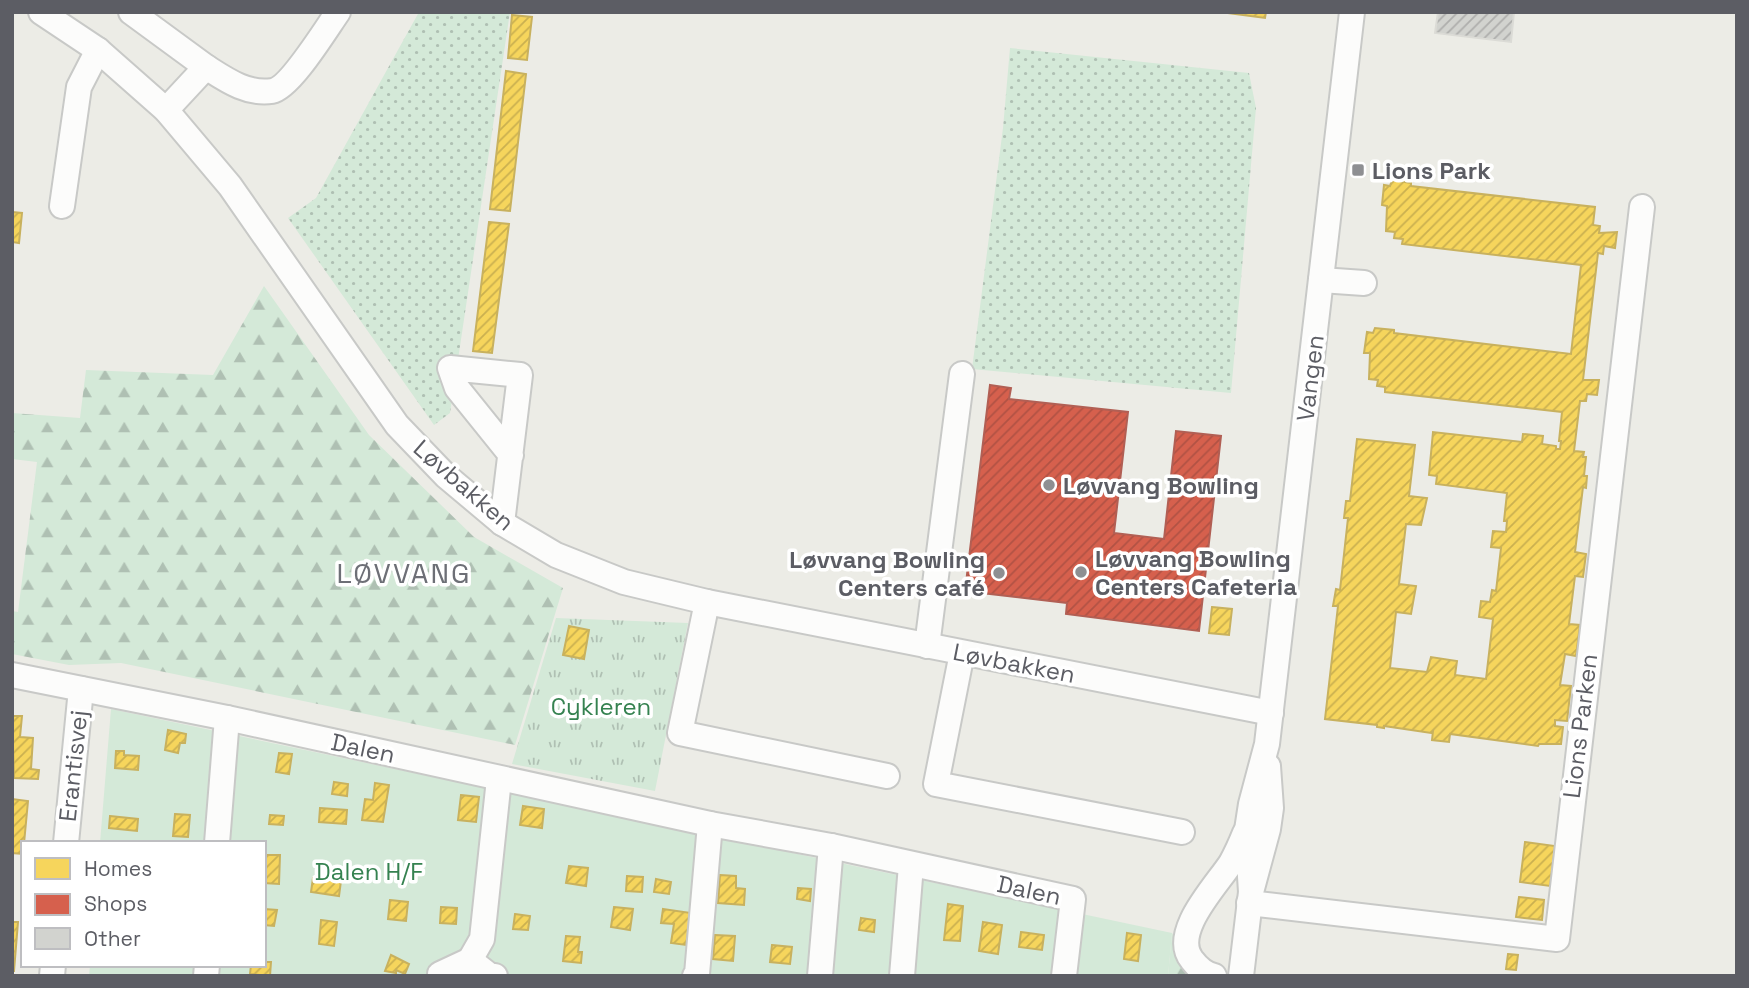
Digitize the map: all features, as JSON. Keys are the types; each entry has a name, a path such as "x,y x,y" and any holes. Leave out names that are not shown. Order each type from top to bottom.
{"street":[{"name":"Løvbakken","path":"41,12 98,50 166,110 230,187 397,425 446,476 502,523 556,555 624,582 708,602 1270,713"},
{"path":"131,12 235,85 274,91 292,77 338,12"},
{"name":"Vangen","path":"1241,976 1250,898 1271,808 1267,744 1270,713 1352,12"},
{"path":"62,206 79,87 98,50"},
{"path":"166,110 206,67"},
{"name":"Lions Parken","path":"1250,898 1557,939 1642,207"},
{"path":"1321,280 1364,283"},
{"path":"927,646 962,374"},
{"path":"502,523 511,455"},
{"path":"708,602 681,733 887,776"},
{"path":"962,653 936,784 1181,832"},
{"name":"Dalen","path":"12,676 227,718 499,779 710,824 831,846 1073,899 1064,976"},
{"name":"Erantisvej","path":"66,841 81,689"},
{"path":"217,841 227,718"},
{"name":"Vangen","path":"1250,898 1247,830 1267,744"},
{"path":"440,976 470,960 482,939 499,779"},
{"path":"695,976 710,824"},
{"path":"1214,976 1197,967 1188,956 1186,941 1189,926 1232,861 1247,830"},
{"path":"820,976 831,846"},
{"path":"902,976 911,865"},
{"path":"470,960 489,975 495,976"}],"green space":[{"path":"419,12 510,12 450,413 434,425 288,218 316,198"},
{"path":"1010,48 1249,73 1256,108 1231,393 972,369 1003,128"},
{"path":"264,286 369,435 474,537 563,588 515,745 121,663 69,665 12,654 12,611 18,612 37,462 12,459 12,413 80,418 86,370 213,375"},
{"name":"Cykleren","path":"556,618 688,623 655,791 512,764"},
{"name":"Dalen H/F","path":"111,709 1172,933 1168,976 89,976 90,967 266,967 266,841 100,841"},
{"path":"1172,933 1200,976 1168,976"}],"building: Homes":[{"path":"1220,12 1266,12 1265,18"},
{"path":"512,15 532,17 527,60 508,58"},
{"path":"506,71 526,74 510,211 490,209"},
{"path":"1392,180 1411,183 1411,186 1595,207 1593,225 1600,226 1599,233 1617,232 1615,248 1604,246 1603,254 1598,253 1583,380 1599,380 1597,395 1587,394 1586,401 1580,401 1574,451 1584,452 1583,457 1586,457 1586,488 1583,487 1575,552 1586,554 1583,577 1575,576 1569,624 1580,625 1576,656 1565,654 1560,685 1571,686 1567,721 1555,720 1555,726 1563,727 1561,744 1538,746 1450,734 1449,742 1432,740 1433,731 1431,733 1384,728 1325,719 1338,606 1333,606 1336,589 1340,590 1348,518 1344,518 1346,501 1350,501 1357,439 1415,445 1409,496 1427,498 1421,525 1406,524 1399,584 1416,586 1411,614 1396,612 1390,668 1427,672 1431,657 1457,661 1455,675 1486,679 1493,619 1479,617 1481,601 1490,602 1492,590 1496,591 1501,548 1491,547 1493,531 1506,532 1507,521 1504,521 1507,493 1436,484 1437,476 1429,475 1433,432 1522,442 1523,434 1543,436 1542,444 1556,446 1556,449 1560,449 1561,441 1562,412 1385,392 1385,387 1377,386 1378,380 1369,379 1370,353 1364,353 1367,332 1373,333 1375,328 1394,330 1394,333 1571,354 1581,265 1402,244 1403,239 1394,238 1395,232 1386,231 1387,206 1382,205 1384,185 1390,186"},
{"path":"12,212 22,213 19,243 12,242"},
{"path":"489,222 509,224 492,353 473,351"},
{"path":"1212,607 1232,609 1229,635 1209,633"},
{"path":"569,626 589,630 584,659 563,655"},
{"path":"12,716 22,716 20,737 33,738 31,769 39,770 38,779 14,778"},
{"path":"168,730 186,734 185,743 180,743 178,753 165,750"},
{"path":"116,751 124,751 124,755 139,756 138,770 115,768"},
{"path":"279,753 292,754 289,774 276,772"},
{"path":"334,782 348,784 347,796 332,794"},
{"path":"375,783 389,785 383,822 362,820 365,799 373,800"},
{"path":"461,795 479,797 476,822 458,820"},
{"path":"12,799 28,801 21,854 12,853"},
{"path":"523,806 544,809 542,828 520,825"},
{"path":"320,808 347,810 346,824 319,822"},
{"path":"175,814 190,815 188,837 173,836"},
{"path":"270,815 284,816 283,825 269,824"},
{"path":"110,816 138,819 137,831 109,828"},
{"path":"1525,842 1555,846 1550,886 1520,882"},
{"path":"266,855 280,855 279,884 266,883"},
{"path":"569,866 588,868 586,886 566,883"},
{"path":"326,871 342,873 339,896 311,892 313,878 325,879"},
{"path":"720,875 736,876 736,888 745,889 744,905 718,903"},
{"path":"627,876 643,877 642,892 626,891"},
{"path":"656,879 671,882 669,894 654,892"},
{"path":"798,888 811,889 810,901 797,899"},
{"path":"1519,897 1544,900 1542,920 1516,917"},
{"path":"390,900 408,902 406,921 388,919"},
{"path":"948,904 963,906 960,941 944,940"},
{"path":"441,907 457,908 456,924 440,923"},
{"path":"614,907 633,909 630,930 611,927"},
{"path":"266,909 277,910 274,926 266,925"},
{"path":"663,909 691,913 686,945 671,943 674,924 661,923"},
{"path":"515,914 530,916 528,930 513,929"},
{"path":"861,918 875,920 874,932 859,930"},
{"path":"321,920 337,922 334,946 319,944"},
{"path":"12,922 18,922 14,971 12,971"},
{"path":"983,922 1002,925 998,954 979,951"},
{"path":"1021,932 1044,935 1042,950 1019,947"},
{"path":"1127,933 1141,935 1138,961 1124,959"},
{"path":"715,935 735,936 733,961 713,959"},
{"path":"566,936 580,937 578,952 582,952 581,963 563,961"},
{"path":"772,945 792,947 790,964 770,962"},
{"path":"1508,954 1518,955 1516,970 1506,969"},
{"path":"391,955 409,964 405,974 396,970 396,973 385,971"},
{"path":"266,962 271,962 270,976 250,974 251,967 266,967"}],"building: Shops":[{"name":"Løvvang Bowling","path":"990,385 1011,388 1009,399 1128,412 1114,533 1164,539 1176,431 1221,436 1199,631 1066,614 1067,603 965,591"}],"building: Other":[{"path":"1438,12 1514,12 1511,42 1435,33"}],"place":[{"name":"Lions Park","path":"1358,170"},
{"name":"Løvvang Bowling","path":"1049,485"},
{"name":"Løvvang Bowling Centers Cafeteria","path":"1081,572"},
{"name":"Løvvang Bowling Centers café","path":"999,573"}],"district":[{"name":"LØVVANG","path":"404,573"}]}
